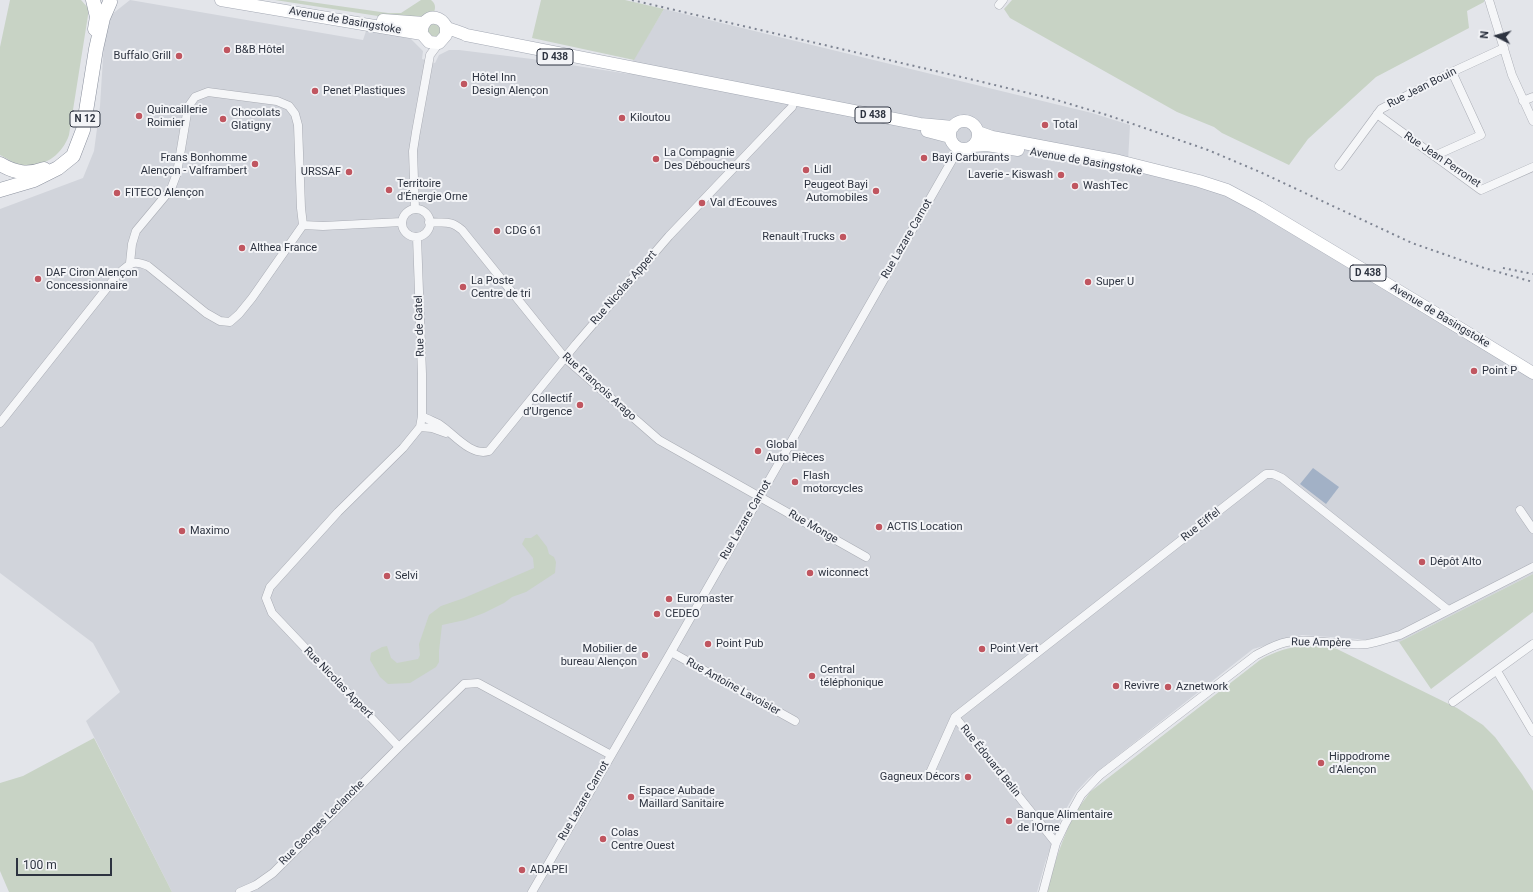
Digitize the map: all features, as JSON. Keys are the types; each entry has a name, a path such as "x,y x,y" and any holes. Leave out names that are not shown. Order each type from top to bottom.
{"highway":[{"name":"N 12","path":"0,164 10,170 32,173 55,165 69,153 79,128 97,17 93,0"},
{"name":"N 12","path":"0,190 34,180 58,168 72,156 83,130 102,18 113,1"}],"main road":[{"path":"93,0 98,2 113,1"},
{"name":"Avenue de Basingstoke","path":"221,0 424,33"},
{"name":"Avenue de Basingstoke","path":"255,0 394,21 424,33"},
{"path":"437,18 443,21 443,36 432,44 424,33 430,19 437,18"},
{"name":"D 438","path":"443,36 732,90 793,103 920,124 951,132"},
{"path":"960,121 973,124 978,132 977,140 973,146 966,149 959,148 955,145 951,132 960,121"},
{"name":"Avenue de Basingstoke","path":"978,132 992,137 1049,149 1119,161 1199,181 1228,190 1259,207 1533,373"},
{"name":"Avenue de Basingstoke","path":"973,146 987,145 1199,181"}],"street":[{"path":"1490,0 1512,75 1533,121"},
{"path":"424,33 430,55"},
{"path":"415,209 413,151 430,55 443,36"},
{"name":"Rue Jean Bouin","path":"1340,166 1381,109 1452,72 1504,48"},
{"path":"1434,156 1481,135 1452,72"},
{"path":"0,423 118,274 130,263 140,262 148,266 206,313 220,321 230,322 239,314 252,298 303,225 298,125 289,106 277,102 208,92 195,97 188,107 177,173 171,189 136,231 132,244 130,263"},
{"path":"1524,101 1533,97"},
{"name":"Rue Nicolas Appert","path":"399,746 272,613 266,598 270,587 338,512 403,448 420,427 422,416 439,424 451,435 476,451 484,453 490,451 565,358 685,218 793,103"},
{"name":"Rue Jean Perronet","path":"1377,114 1481,190 1533,167"},
{"name":"Rue Lazare Carnot","path":"532,892 959,148"},
{"path":"415,209 426,214 429,222 428,229 425,234 417,237 409,236 405,232 402,222 406,213 415,209"},
{"path":"303,225 323,226 402,222"},
{"name":"Rue François Arago","path":"429,222 450,222 462,230 565,358 659,440 760,497"},
{"name":"Rue de Gatel","path":"417,237 422,416"},
{"name":"Rue Nicolas Appert","path":"420,427 432,428 451,435"},
{"name":"Rue Eiffel","path":"955,717 1266,474 1273,474 1282,478 1448,610"},
{"name":"Rue Monge","path":"760,497 866,558"},
{"path":"1520,510 1533,529"},
{"name":"Rue Ampère","path":"1043,892 1056,843 1065,824 1082,795 1100,775 1268,648 1288,642 1311,641 1366,644 1380,642 1400,634 1533,568"},
{"path":"1453,702 1533,644"},
{"name":"Rue Antoine Lavoisier","path":"671,652 795,721"},
{"path":"1497,671 1533,732"},
{"path":"399,746 464,684 472,682 478,683 611,755"},
{"path":"929,775 955,717"},
{"name":"Rue Édouard Belin","path":"955,717 1056,843"},
{"name":"Rue Georges Leclanche","path":"240,892 256,885 273,873 399,746"}],"shaded area":[{"path":"130,0 363,40 366,31 391,34 411,39 423,51 422,59 435,63 439,55 449,50 459,50 532,59 629,74 631,63 664,9 1092,113 1130,125 1128,161 1206,179 1533,367 1533,574 1399,642 1302,635 1253,649 1089,778 1076,792 1057,828 1037,892 172,892 86,721 120,692 93,643 0,573 0,209 83,178 94,151 100,106 104,42 111,15"}],"green space":[{"path":"10,0 81,0 89,9 69,135 66,142 56,155 43,163 36,165 20,165 0,155 0,47"},
{"path":"275,0 296,0 388,13 401,13 421,0 431,0 435,8 434,12 410,21"},
{"path":"541,0 625,0 664,9 634,60 532,38"},
{"path":"1012,0 1484,0 1484,2 1467,11 1469,28 1376,77 1308,139 1289,165 1222,133 1214,127 1177,112 1010,18 1004,9"},
{"path":"434,24 439,26 441,31 439,36 434,38 429,36 427,31 429,26"},
{"path":"537,534 547,547 549,554 554,557 556,562 555,573 526,592 512,597 504,603 484,613 465,620 442,625 439,662 436,667 410,683 388,684 380,677 370,660 371,653 387,646 391,658 397,663 418,659 420,655 419,644 429,615 441,606 464,598 534,568 533,558 522,544 525,538 531,538"},
{"path":"1533,574 1533,612 1431,689 1399,642"},
{"name":"Hippodrome d'Alençon","path":"1307,646 1323,646 1337,649 1457,708 1483,725 1495,737 1533,791 1533,892 1047,892 1052,871 1063,839 1077,810 1090,792 1260,660 1282,650"},
{"path":"94,738 172,892 9,892 0,871 0,783 23,776"}],"water":[{"path":"1313,468 1339,487 1326,504 1300,484"}],"railway":[{"path":"632,0 1053,99 1107,115 1208,150 1260,172 1412,243 1481,267 1533,282"},
{"path":"1503,268 1533,274"}],"place":[{"name":"B&B Hôtel","path":"227,50"},
{"name":"Buffalo Grill","path":"179,56"},
{"name":"Hôtel Inn Design Alençon","path":"464,84"},
{"name":"Penet Plastiques","path":"315,91"},
{"name":"Quincaillerie Roimier","path":"139,116"},
{"name":"Kiloutou","path":"622,118"},
{"name":"Chocolats Glatigny","path":"223,119"},
{"name":"Total","path":"1045,125"},
{"name":"Bayi Carburants","path":"924,158"},
{"name":"La Compagnie Des Déboucheurs","path":"656,159"},
{"name":"Frans Bonhomme Alençon - Valframbert","path":"255,164"},
{"name":"Lidl","path":"806,170"},
{"name":"URSSAF","path":"349,172"},
{"name":"Laverie - Kiswash","path":"1061,175"},
{"name":"WashTec","path":"1075,186"},
{"name":"Territoire d'Énergie Orne","path":"389,190"},
{"name":"Peugeot Bayi Automobiles","path":"876,191"},
{"name":"FITECO Alençon","path":"117,193"},
{"name":"Val d'Ecouves","path":"702,203"},
{"name":"CDG 61","path":"497,231"},
{"name":"Renault Trucks","path":"843,237"},
{"name":"Althea France","path":"242,248"},
{"name":"DAF Ciron Alençon Concessionnaire","path":"38,279"},
{"name":"Super U","path":"1088,282"},
{"name":"La Poste Centre de tri","path":"463,287"},
{"name":"Point P","path":"1474,371"},
{"name":"Collectif d’Urgence","path":"580,405"},
{"name":"Global Auto Pièces","path":"758,451"},
{"name":"Flash motorcycles","path":"795,482"},
{"name":"ACTIS Location","path":"879,527"},
{"name":"Maximo","path":"182,531"},
{"name":"Dépôt Alto","path":"1422,562"},
{"name":"wiconnect","path":"810,573"},
{"name":"Selvi","path":"387,576"},
{"name":"Euromaster","path":"669,599"},
{"name":"CEDEO","path":"657,614"},
{"name":"Point Pub","path":"708,644"},
{"name":"Point Vert","path":"982,649"},
{"name":"Mobilier de bureau Alençon","path":"645,655"},
{"name":"Central téléphonique","path":"812,676"},
{"name":"Revivre","path":"1116,686"},
{"name":"Aznetwork","path":"1168,687"},
{"name":"Hippodrome d'Alençon","path":"1321,763"},
{"name":"Gagneux Décors","path":"968,777"},
{"name":"Espace Aubade Maillard Sanitaire","path":"631,797"},
{"name":"Banque Alimentaire de l'Orne","path":"1009,821"},
{"name":"Colas Centre Ouest","path":"603,839"},
{"name":"ADAPEI","path":"522,870"}]}
